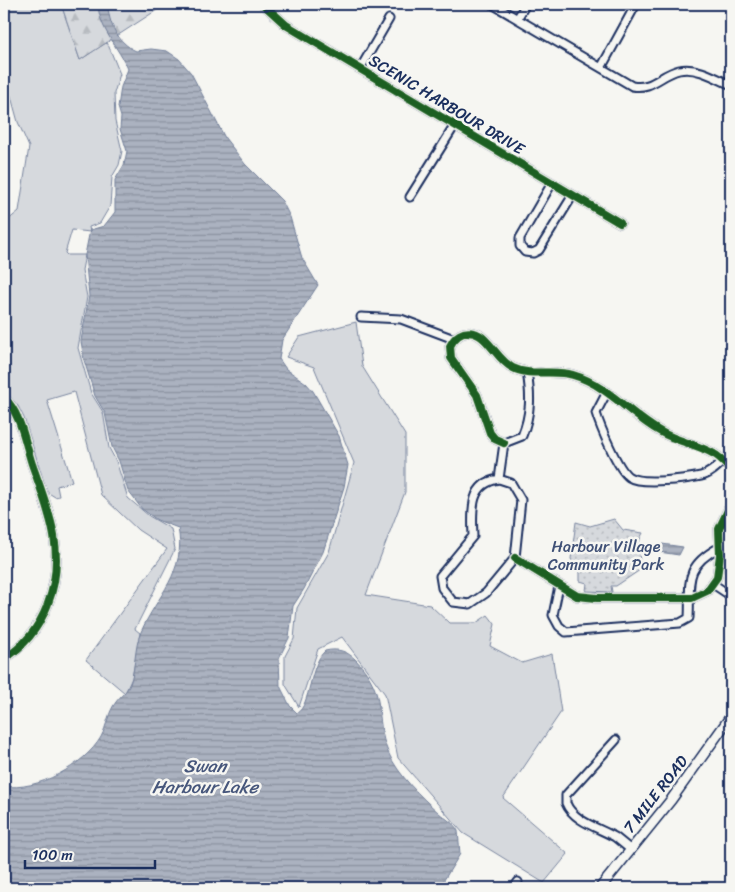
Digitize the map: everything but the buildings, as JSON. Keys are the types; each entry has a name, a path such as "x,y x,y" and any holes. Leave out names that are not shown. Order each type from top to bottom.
{"street":[{"name":"SCENIC HARBOUR DRIVE","path":"263,4 286,24 620,223"},
{"path":"492,4 628,84 637,87 649,86 671,73 684,70 710,75 731,85"},
{"path":"518,19 526,4"},
{"path":"601,68 635,6"},
{"path":"360,69 389,19"},
{"path":"410,197 455,125"},
{"path":"552,183 520,238 520,246 525,252 533,253 539,250 573,195"},
{"path":"361,317 401,319 454,339"},
{"path":"527,372 530,393 529,418 522,436 504,443 495,439 490,433 477,395 451,358 450,346 454,339 466,332 476,333 483,337 504,364 527,372 547,371 572,374 608,392 640,419 661,432 680,442 705,449 731,469"},
{"path":"608,392 596,413 612,450 628,477 640,482 702,476 716,468 723,461"},
{"path":"4,398 15,414 46,505 54,534 57,565 51,596 43,615 22,644 4,659"},
{"path":"499,479 504,443"},
{"path":"499,479 511,483 521,500 514,558 486,593 470,604 453,602 442,588 440,576 472,536 474,498 480,486 489,480 499,479"},
{"path":"514,558 577,596 597,598 697,597 713,584 719,566 719,529 731,504"},
{"path":"559,586 553,615 559,626 566,632 680,622 689,618 688,598 693,570 699,561 718,548"},
{"path":"713,584 731,596"},
{"name":"7 MILE ROAD","path":"600,888 683,785 731,716"},
{"path":"616,740 566,795 566,803 575,814 597,830 615,837 631,850"}],"green space":[{"path":"4,4 61,4 80,60 107,42 120,74 114,93 115,121 122,151 119,165 112,177 110,206 100,223 89,227 90,232 72,230 65,253 67,255 85,255 82,270 87,297 78,348 91,393 103,412 109,448 116,461 128,498 149,516 171,529 175,549 135,629 140,633 132,678 125,693 86,660 167,549 138,530 101,495 74,392 47,400 72,481 57,486 59,496 55,497 47,492 24,418 18,406 4,390 4,307 7,295 4,294 4,236 7,221 19,211 29,147 18,122 4,71"},
{"path":"61,4 166,4 80,60"},
{"path":"356,322 362,366 405,435 405,492 366,595 430,605 449,623 476,623 488,615 495,624 490,646 522,663 552,654 561,712 503,798 568,854 544,883 463,833 398,758 385,694 342,637 318,649 299,707 285,684 285,656 294,639 297,608 329,552 354,463 314,367 286,357 299,337"},
{"name":"Harbour Village Community Park","path":"614,519 623,530 643,533 639,542 640,570 616,586 611,586 612,592 586,591 587,583 580,581 580,573 571,559 576,522 590,526"}],"water":[{"name":"Swan Harbour Lake","path":"98,4 108,4 112,25 124,43 136,51 151,49 167,51 179,59 191,73 225,138 245,164 282,201 290,217 302,258 318,285 282,340 279,359 286,369 306,383 313,391 339,436 348,465 344,487 323,552 293,606 289,638 279,658 280,686 290,706 297,713 302,709 316,665 325,651 338,650 346,652 356,660 373,684 377,695 381,727 392,761 418,793 452,823 458,831 460,854 439,888 4,888 4,786 17,787 45,781 72,766 94,747 103,733 113,706 130,684 141,632 169,583 178,558 180,544 178,528 157,520 142,509 128,491 119,461 112,447 105,413 95,396 84,360 81,341 89,296 85,255 90,230 104,226 115,212 115,180 124,165 127,151 120,129 121,117 118,107 121,87 128,69 102,22"},
{"path":"662,544 683,547 679,555 659,552"}],"cycle path":[{"path":"263,4 286,25 620,223"},
{"path":"504,443 495,439 490,433 477,395 451,358 450,346 454,339 463,333 470,332 479,335 508,365 520,371 565,373 586,380 608,393 661,432 714,454 731,469"},
{"path":"4,398 15,412 22,429 50,518 56,554 53,589 40,621 18,648 4,659"},
{"path":"515,558 577,596 597,598 692,598 707,591 717,577 720,555 719,529 731,504"}]}
